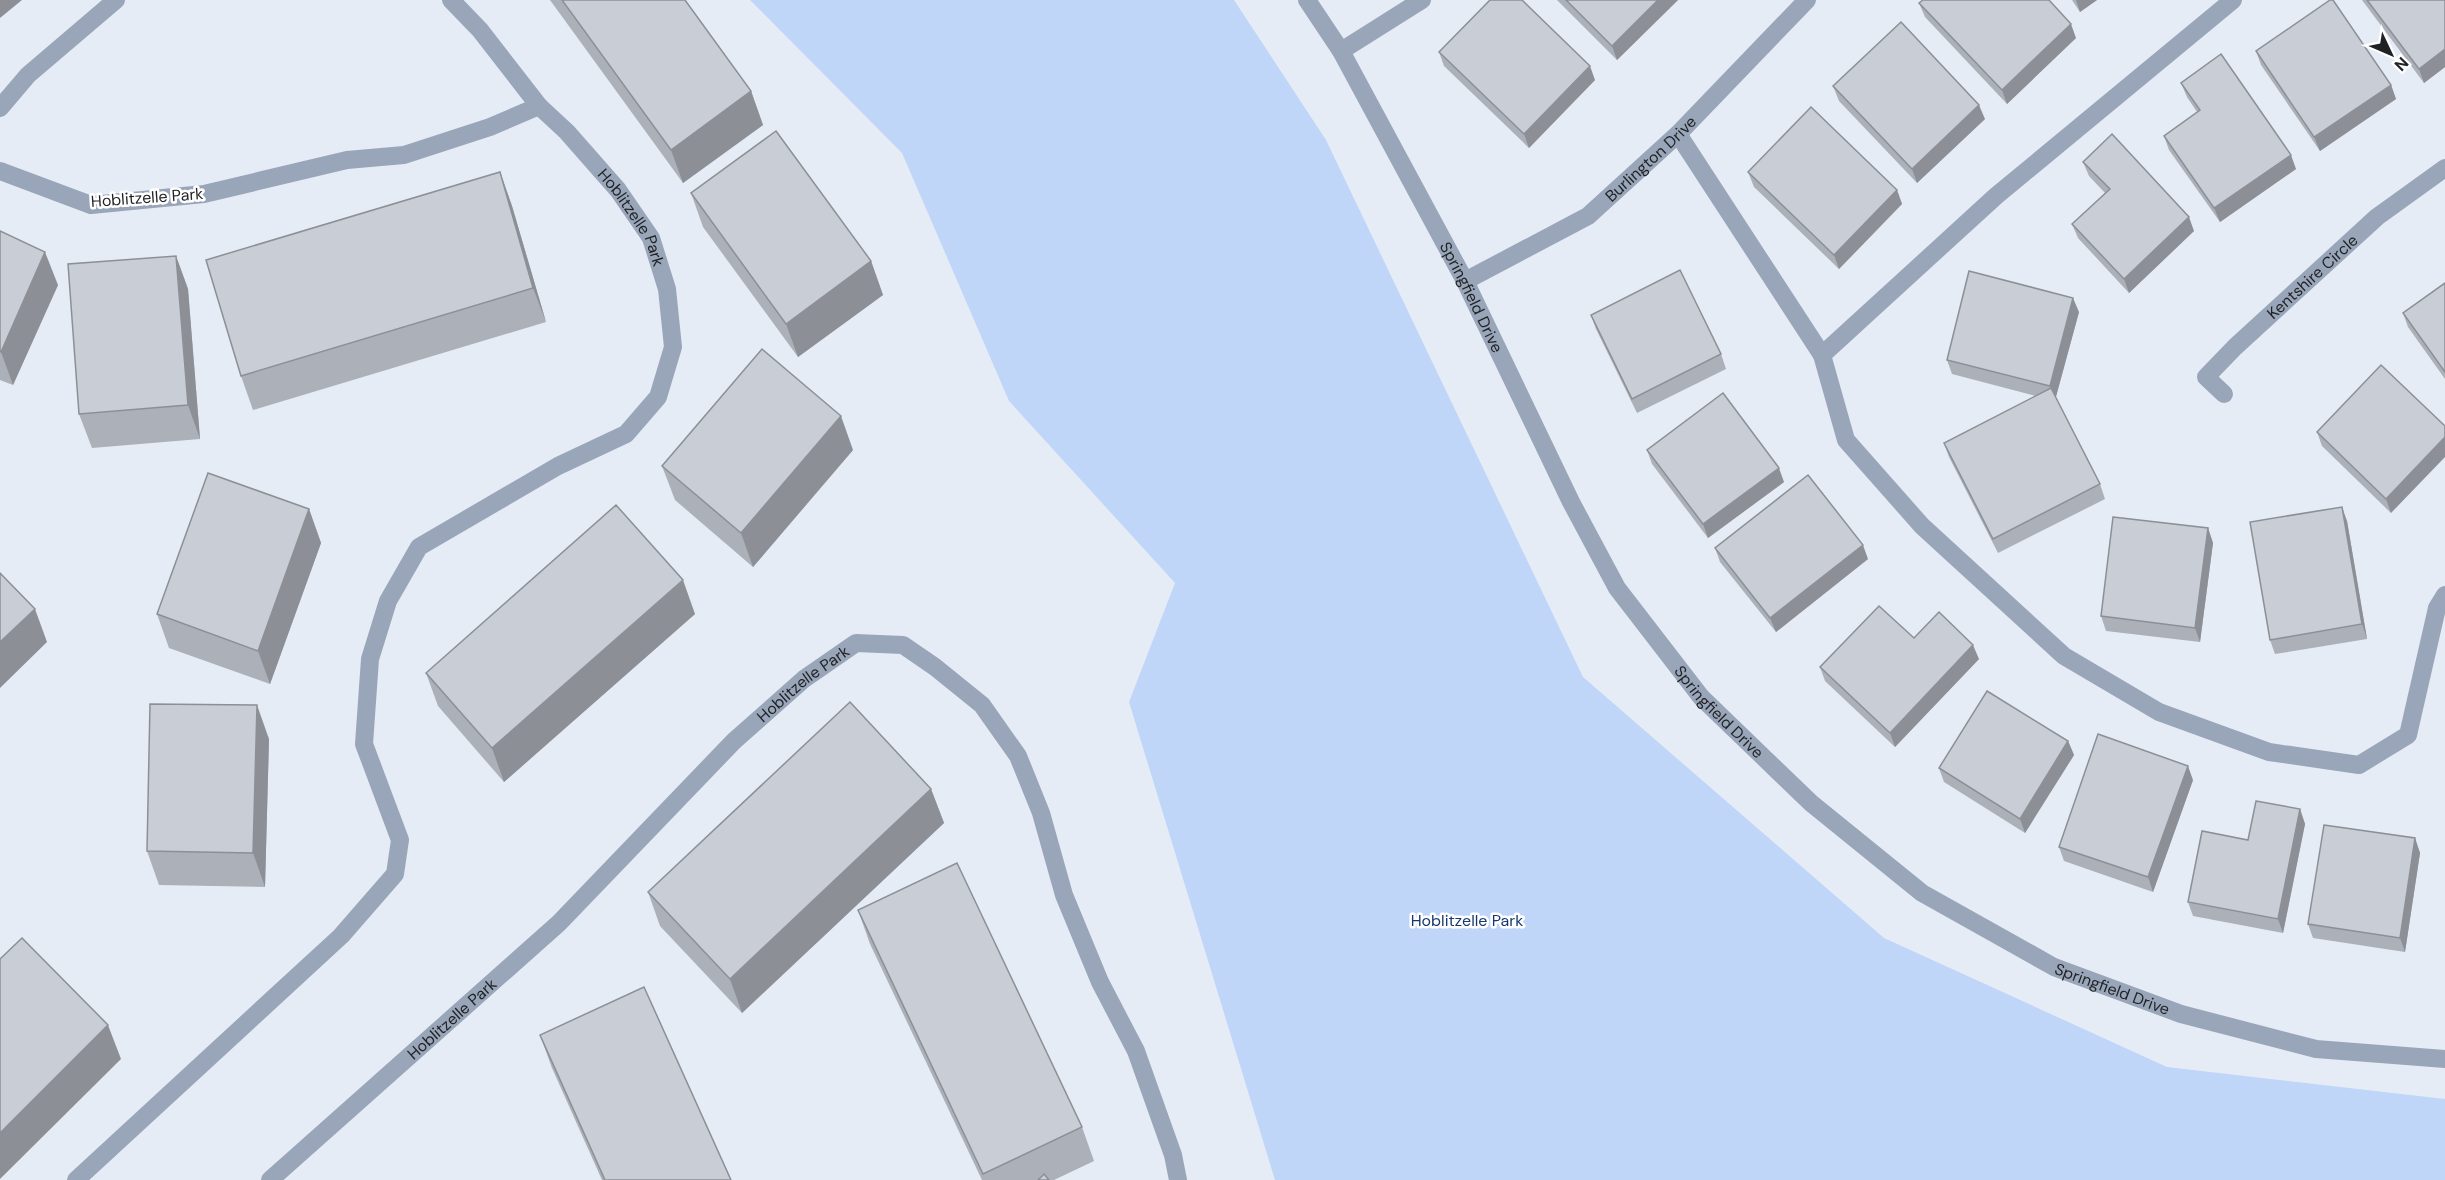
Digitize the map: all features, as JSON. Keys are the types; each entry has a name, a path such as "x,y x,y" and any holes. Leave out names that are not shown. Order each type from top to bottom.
{"street":[{"path":"0,108 28,75 116,0"},
{"name":"Hoblitzelle Park","path":"76,1180 341,936 395,874 400,840 364,744 364,734 370,659 388,601 419,547 558,466 626,434 658,397 673,347 667,289 651,238 618,190 567,132 539,106 480,30 451,0"},
{"name":"Springfield Drive","path":"1307,0 1341,51 1465,281 1572,502 1617,588 1701,697 1811,803 1922,893 2054,967 2181,1014 2316,1049 2445,1059"},
{"path":"1341,51 1422,0"},
{"name":"Burlington Drive","path":"1465,281 1588,216 1678,134 1807,0"},
{"path":"1822,355 1996,196 2234,0"},
{"name":"Hoblitzelle Park","path":"0,171 91,205 204,194 347,160 405,155 490,127 539,106"},
{"path":"1678,134 1822,355 1846,440 1922,526 2064,656 2159,712 2269,752 2359,765 2408,735 2437,608 2445,595"},
{"name":"Kentshire Circle","path":"2224,394 2206,377 2235,347 2377,217 2445,168"},
{"name":"Hoblitzelle Park","path":"270,1180 559,923 734,741 804,679 855,643 903,645 935,667 982,705 1018,756 1041,813 1064,896 1100,982 1136,1051 1173,1155 1178,1180"}],"green space":[{"name":"Hoblitzelle Park","path":"750,0 1234,0 1326,140 1583,677 1884,938 2167,1067 2445,1099 2445,1180 1275,1180 1129,702 1175,583 1009,401 902,153"}],"building":[{"path":"562,0 685,0 751,91 671,150"},
{"path":"1490,0 1522,0 1590,66 1524,134 1439,52"},
{"path":"1566,0 1658,0 1612,46"},
{"path":"1923,0 2049,0 2071,24 2002,90 1919,3"},
{"path":"2333,0 2391,85 2314,137 2256,51"},
{"path":"2367,0 2445,0 2445,49 2419,69"},
{"path":"1901,22 1979,105 1912,169 1833,86"},
{"path":"2221,54 2291,155 2214,208 2164,136 2200,110 2181,83"},
{"path":"1811,107 1897,190 1834,255 1748,172"},
{"path":"776,131 871,261 786,324 691,193"},
{"path":"2112,134 2189,217 2124,279 2072,224 2110,189 2083,162"},
{"path":"500,172 533,288 241,376 206,260"},
{"path":"0,231 45,252 1,352 0,351"},
{"path":"176,256 188,405 79,414 68,264"},
{"path":"1680,270 1721,354 1632,399 1591,315"},
{"path":"1969,271 2073,298 2050,386 1947,360"},
{"path":"2445,283 2445,372 2403,313"},
{"path":"762,349 841,416 741,533 662,466"},
{"path":"2381,365 2445,426 2445,437 2386,499 2317,432"},
{"path":"2051,388 2100,484 1993,539 1944,443"},
{"path":"1723,393 1779,468 1703,524 1647,450"},
{"path":"208,473 309,509 258,651 157,614"},
{"path":"1808,475 1863,545 1770,618 1715,548"},
{"path":"616,505 683,580 492,748 426,673"},
{"path":"2342,507 2362,624 2270,640 2250,522"},
{"path":"2113,517 2208,528 2195,628 2101,616"},
{"path":"0,573 35,609 0,642"},
{"path":"1879,606 1914,638 1939,612 1973,645 1890,733 1820,667"},
{"path":"1987,691 2068,741 2020,819 1939,768"},
{"path":"850,702 931,789 730,979 648,892"},
{"path":"150,704 257,705 253,853 147,851"},
{"path":"2098,734 2188,766 2148,877 2059,847"},
{"path":"2256,801 2300,809 2278,919 2188,902 2202,831 2248,840"},
{"path":"2324,825 2415,838 2400,938 2308,924"},
{"path":"957,863 1082,1127 983,1174 858,910"},
{"path":"22,938 108,1025 0,1133 0,959"},
{"path":"644,987 731,1180 605,1180 540,1035"},
{"path":"1044,1174 1049,1180 1038,1180"}]}
